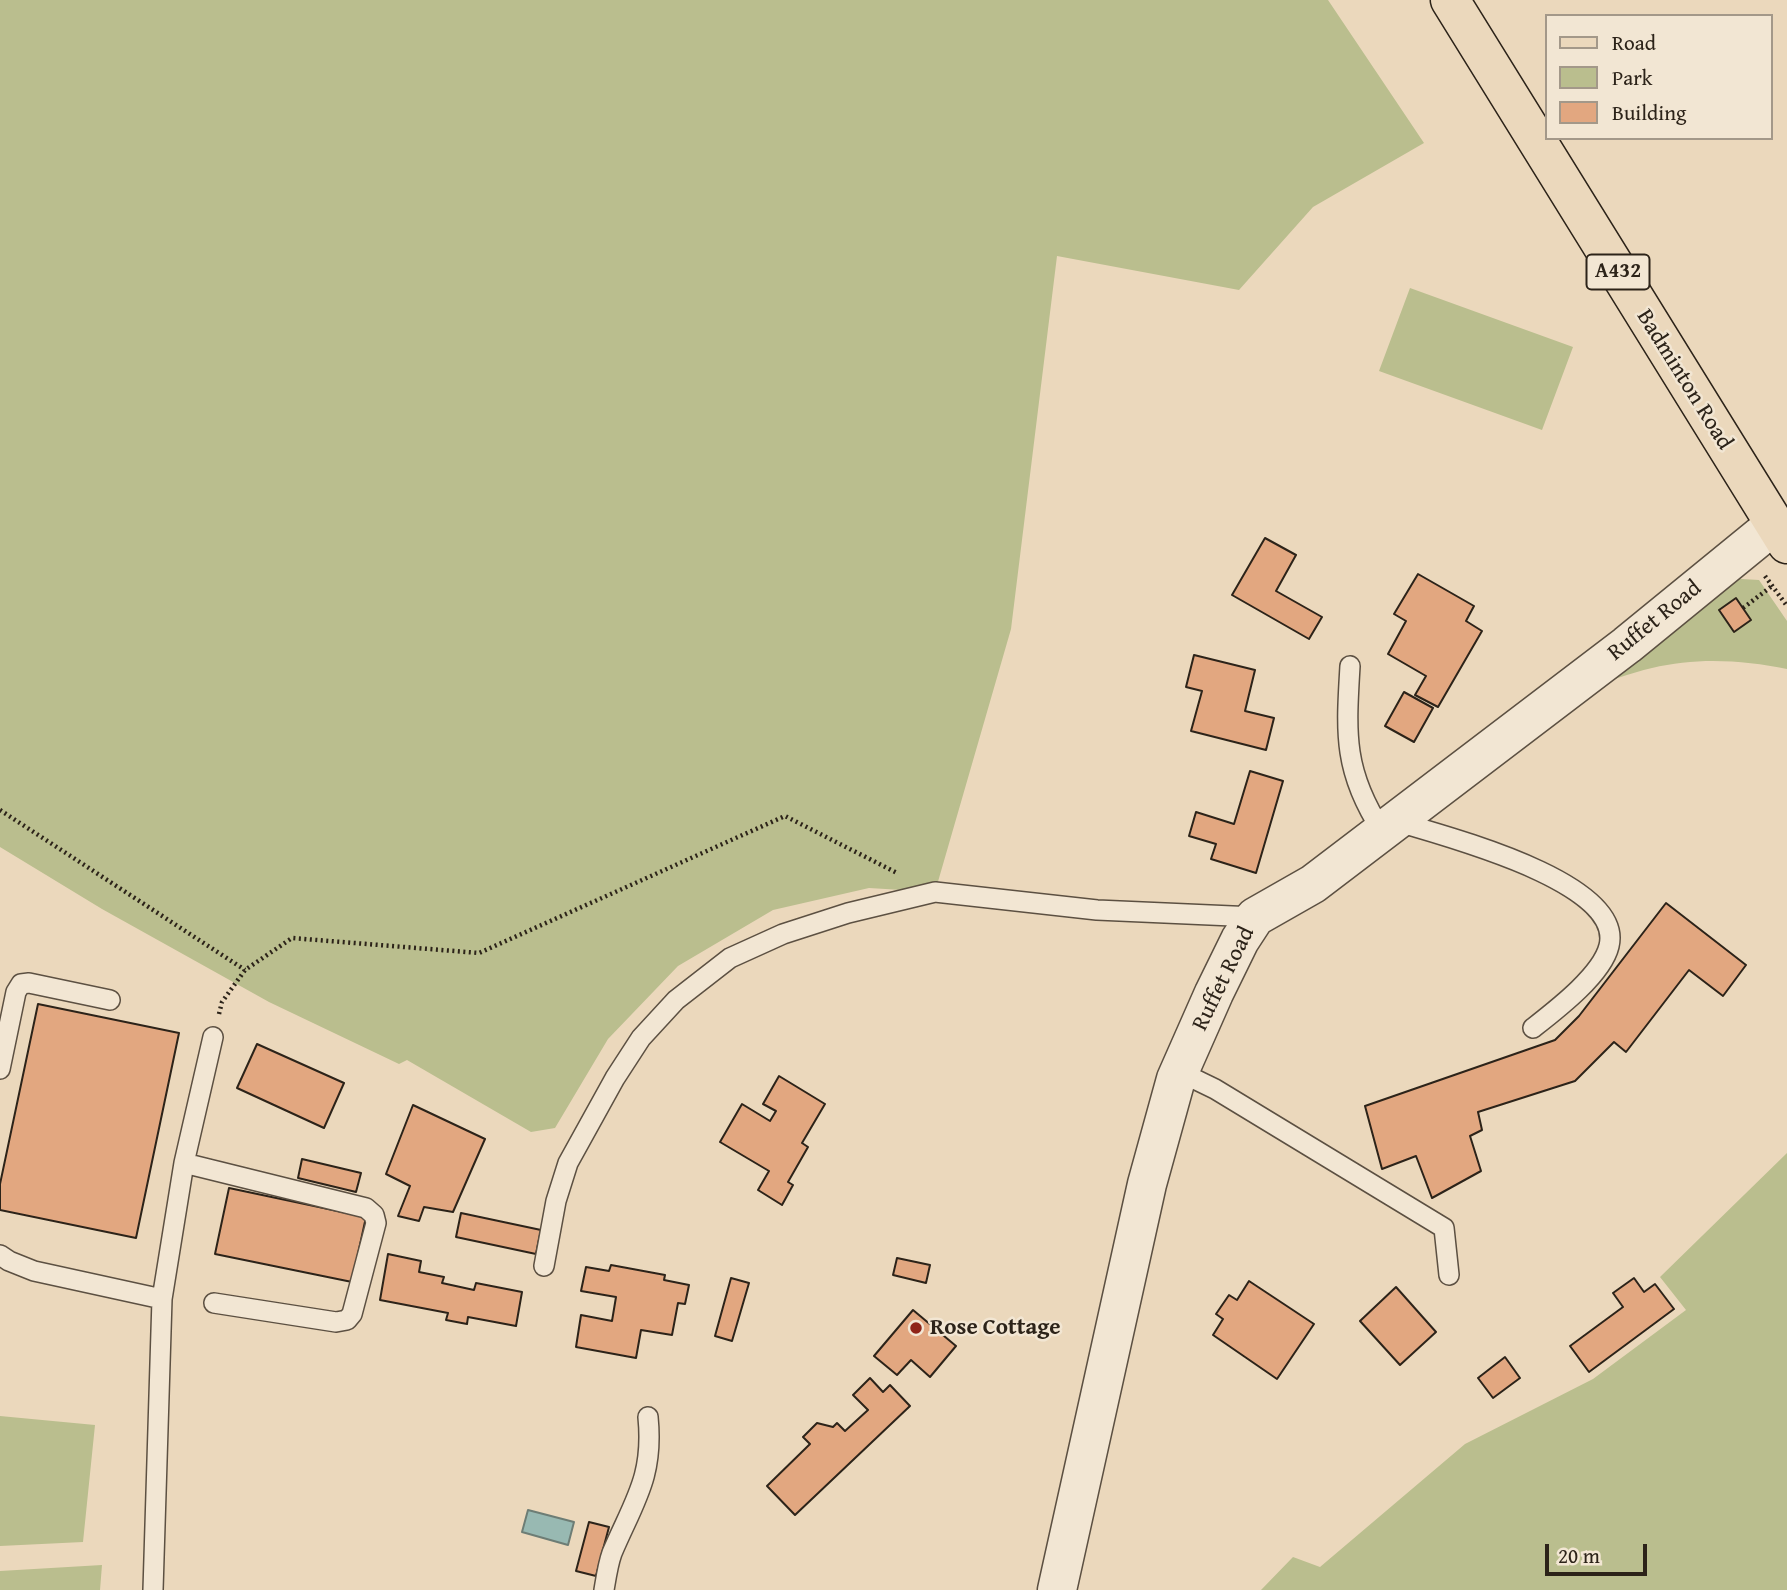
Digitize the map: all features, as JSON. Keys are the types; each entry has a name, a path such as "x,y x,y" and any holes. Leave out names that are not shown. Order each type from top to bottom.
{"main road":[{"name":"Badminton Road","path":"1450,0 1780,534"}],"street":[{"name":"Ruffet Road","path":"1057,1590 1147,1184 1180,1072 1214,993 1240,940 1255,917 1313,884 1627,645 1780,534"}],"lane":[{"path":"1350,666 1346,726 1351,764 1363,798 1388,826 1481,847 1560,879 1600,910 1608,927 1609,946 1604,957 1581,987 1561,1007 1533,1028"},
{"path":"544,1266 556,1200 568,1163 615,1078 641,1038 676,1000 730,958 783,934 848,913 935,892 1097,910 1255,917"},
{"path":"0,1069 16,992 21,984 29,983 110,1000"},
{"path":"153,1590 162,1299 184,1163 213,1037"},
{"path":"1180,1072 1215,1088 1444,1228 1449,1275"},
{"path":"184,1163 366,1208 374,1215 376,1223 352,1314 347,1320 336,1322 214,1303"},
{"path":"0,1255 34,1271 162,1299"},
{"path":"604,1590 611,1555 644,1482 650,1442 648,1417"}],"path":[{"path":"1743,608 1772,586"},
{"path":"0,810 245,970"},
{"path":"213,1037 222,1002 245,970 292,938 480,953 785,816 935,892"}],"green space":[{"path":"0,0 1328,0 1424,143 1313,207 1239,290 1057,256 1011,629 935,892 869,888 773,910 678,966 608,1039 555,1128 531,1132 407,1060 399,1064 269,1002 102,909 0,847"},
{"path":"1410,288 1573,347 1542,430 1379,371"},
{"path":"1724,578 1759,580 1787,621 1787,669 1737,662 1686,662 1644,670 1585,689"},
{"path":"1787,1153 1787,1590 1261,1590 1293,1557 1320,1567 1465,1444 1593,1379 1686,1310 1660,1277"},
{"path":"0,1416 95,1425 83,1542 0,1546"},
{"path":"102,1565 100,1590 0,1590 0,1571"}],"water":[{"path":"528,1510 574,1522 568,1545 522,1532"}],"building":[{"path":"1265,538 1296,555 1276,591 1322,617 1309,639 1232,595"},
{"path":"1418,574 1474,606 1466,621 1482,631 1438,707 1415,695 1426,676 1388,654 1406,621 1394,614"},
{"path":"1736,598 1751,620 1734,632 1719,610"},
{"path":"1194,655 1255,670 1245,711 1274,718 1266,750 1191,731 1202,691 1186,687"},
{"path":"1404,692 1433,708 1414,742 1385,726"},
{"path":"1250,771 1283,781 1256,873 1211,859 1216,844 1189,836 1196,812 1234,824"},
{"path":"1666,903 1746,965 1723,996 1689,970 1626,1052 1614,1042 1575,1081 1478,1112 1482,1130 1470,1136 1481,1171 1432,1198 1416,1156 1382,1169 1365,1106 1555,1040 1579,1016"},
{"path":"38,1004 179,1033 136,1238 0,1210 0,1184"},
{"path":"257,1044 344,1083 324,1128 237,1088"},
{"path":"779,1076 825,1104 802,1143 808,1147 788,1182 793,1185 782,1205 758,1190 769,1171 720,1142 742,1104 770,1121 776,1111 763,1104"},
{"path":"413,1105 485,1139 453,1212 424,1207 419,1221 398,1216 410,1186 386,1174"},
{"path":"302,1159 361,1173 356,1192 298,1178"},
{"path":"229,1188 366,1217 352,1282 215,1254"},
{"path":"461,1213 541,1230 536,1254 456,1237"},
{"path":"388,1254 421,1261 419,1272 444,1277 442,1283 474,1290 476,1283 522,1292 516,1326 468,1317 467,1324 446,1320 448,1313 380,1300"},
{"path":"897,1258 930,1265 926,1283 893,1275"},
{"path":"611,1265 665,1275 664,1280 689,1285 685,1304 678,1303 672,1335 641,1330 636,1358 576,1347 581,1315 612,1321 616,1297 581,1291 586,1267 609,1271"},
{"path":"731,1278 749,1283 732,1341 715,1336"},
{"path":"1634,1278 1644,1292 1655,1284 1674,1309 1589,1372 1570,1346 1623,1307 1613,1293"},
{"path":"1249,1281 1314,1324 1277,1379 1213,1335 1223,1319 1216,1314 1229,1295 1237,1300"},
{"path":"1396,1287 1436,1332 1400,1365 1360,1321"},
{"name":"Rose Cottage","path":"913,1310 956,1346 930,1377 911,1360 897,1375 874,1356"},
{"path":"1505,1357 1520,1378 1493,1398 1478,1378"},
{"path":"870,1378 883,1392 890,1385 910,1406 795,1515 767,1486 810,1444 803,1437 817,1423 833,1427 837,1423 845,1431 868,1410 853,1395"},
{"path":"589,1522 609,1527 596,1576 576,1571"}],"place":[{"name":"Rose Cottage","path":"916,1328"}]}
